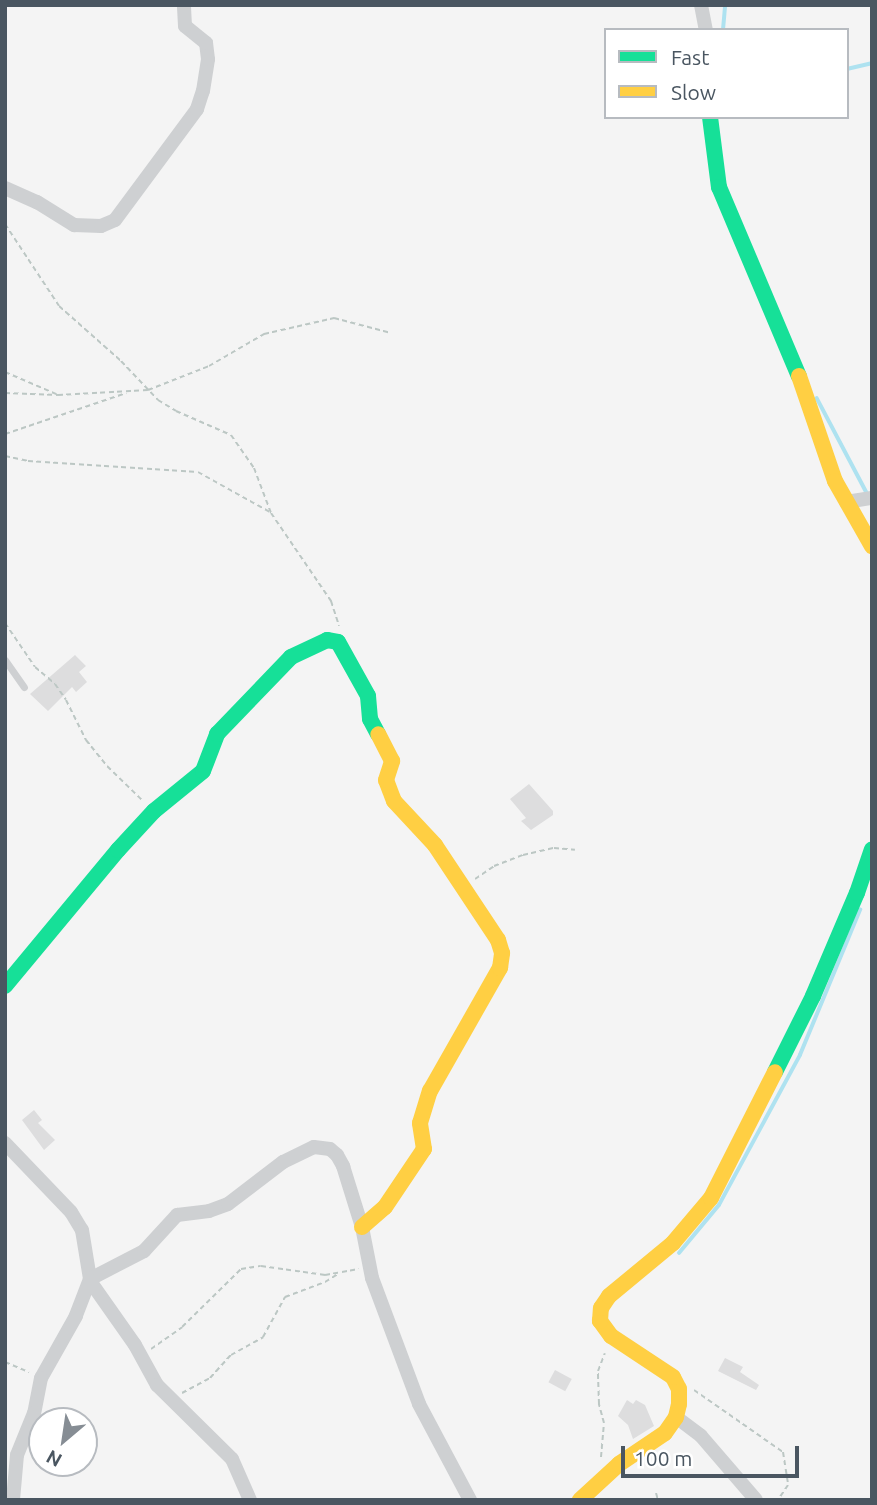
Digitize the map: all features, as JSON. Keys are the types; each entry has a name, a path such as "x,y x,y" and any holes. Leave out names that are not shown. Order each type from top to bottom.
{"street":[{"path":"5,188 37,202 74,225 101,226 116,220 197,109 203,92 208,59 206,43 185,26 184,5"},
{"path":"701,5 706,28"},
{"path":"710,119 719,187 796,367 835,481 872,546"},
{"path":"846,502 872,498"},
{"path":"5,986 87,884 154,811 203,771 221,728 284,662 327,640 333,640 341,646 368,696 370,719 392,761 386,780 394,801 435,845 498,940 502,953 500,968 430,1091 420,1123 424,1149 384,1207 362,1227"},
{"path":"580,1500 619,1464 653,1444 676,1417 679,1389 673,1377 611,1336 600,1321 601,1308 609,1296 673,1243 711,1198 813,996 857,893 872,849"},
{"path":"5,1143 71,1212 82,1230 90,1280 157,1385 232,1459 250,1500"},
{"path":"13,1500 17,1455 34,1413 41,1378 76,1316 90,1280 144,1251 177,1215 209,1211 239,1198 273,1169 314,1147 323,1146 337,1155 362,1227 369,1265 419,1404 470,1500"},
{"path":"676,1417 701,1436 756,1500"},
{"path":"598,1482 599,1500"}],"lane":[{"path":"5,660 24,687"}],"path":[{"path":"5,224 59,306 148,390 167,407 231,435 254,468 271,513 331,601 338,619 341,646"},
{"path":"5,393 58,395 148,390 209,366 264,334 334,318 391,333"},
{"path":"5,372 58,395"},
{"path":"5,434 130,392"},
{"path":"5,456 28,461 198,472 271,513"},
{"path":"5,623 35,667 55,684 86,740 107,766 154,811"},
{"path":"463,887 508,859 554,848 575,850"},
{"path":"172,1399 210,1378 231,1355 263,1337 285,1297 325,1282 338,1274 369,1265"},
{"path":"140,1355 173,1335 241,1269 261,1266 338,1274"},
{"path":"598,1482 604,1423 599,1404 598,1371 611,1336"},
{"path":"5,1362 41,1378"},
{"path":"673,1377 769,1439 783,1452 788,1485 778,1500"},
{"path":"656,1493 659,1500"}],"building":[{"path":"75,655 86,666 79,672 87,682 76,692 72,687 48,711 30,694"},
{"path":"529,784 553,811 553,815 531,830 521,821 526,818 510,799"},
{"path":"34,1110 42,1120 38,1123 55,1140 44,1150 22,1120"},
{"path":"725,1358 743,1367 740,1372 759,1385 756,1390 718,1371"},
{"path":"555,1370 572,1379 565,1391 548,1382"},
{"path":"627,1400 633,1404 636,1400 645,1405 654,1426 633,1439 628,1425 618,1416"}],"waterway":[{"path":"723,28 725,5"},
{"path":"849,69 872,63"},
{"path":"817,398 867,493"},
{"path":"679,1253 719,1205 800,1055 860,910"}],"traffic: fast":[{"path":"710,119 719,187 799,376"},
{"path":"5,986 118,850 154,811 203,771 217,734 291,657 327,640 338,642 368,696 370,719 378,734"},
{"path":"775,1072 813,996 857,893 872,849"}],"traffic: slow":[{"path":"799,376 835,481 872,546"},
{"path":"362,1227 385,1207 424,1149 420,1123 430,1091 500,968 502,953 498,940 435,845 394,801 386,780 392,761 378,734"},
{"path":"580,1500 619,1464 665,1433 676,1417 679,1404 679,1389 673,1377 611,1336 600,1321 601,1308 609,1296 673,1243 711,1198 775,1072"}]}
